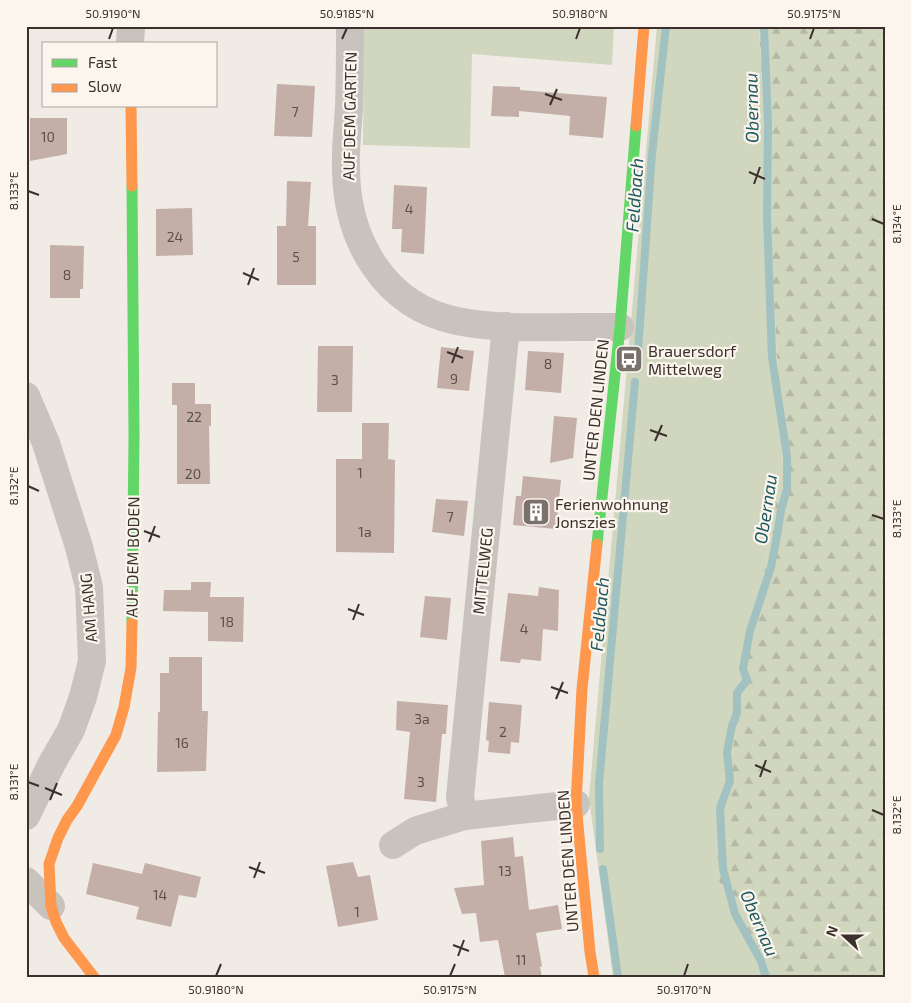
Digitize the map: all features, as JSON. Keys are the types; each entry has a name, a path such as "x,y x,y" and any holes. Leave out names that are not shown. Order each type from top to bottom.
{"street":[{"path":"130,26 130,42"},
{"name":"AUF DEM GARTEN","path":"350,26 350,82 346,170 350,210 368,259 387,282 405,297 429,312 458,321 506,326 620,327"},
{"name":"UNTER DEN LINDEN","path":"594,977 576,804 582,689 620,327 644,26"},
{"name":"AUF DEM BODEN","path":"94,977 64,938 56,922 51,906 49,864 58,838 67,820 81,799 116,736 124,707 131,668 134,436 131,108"},
{"name":"MITTELWEG","path":"464,816 460,797 506,326"},
{"name":"AM HANG","path":"26,396 46,443 79,547 89,587 92,661 83,697 71,730 52,763 26,816"},
{"path":"392,846 415,831 464,816 576,804"},
{"path":"26,881 51,906"}],"green space":[{"path":"364,26 614,26 612,65 472,54 470,148 363,145"},
{"path":"657,26 759,26 783,465 712,866 766,977 613,977 589,798"},
{"path":"759,26 885,26 885,977 766,977 712,866 783,465"}],"building":[{"path":"277,84 315,86 312,137 274,136"},
{"path":"493,86 520,87 520,90 607,97 603,138 569,135 570,116 519,111 519,117 491,116"},
{"path":"30,118 67,118 67,154 30,161"},
{"path":"287,181 311,182 308,226 316,226 316,285 277,285 277,226 286,226"},
{"path":"394,185 427,187 424,254 401,252 402,229 392,229"},
{"path":"192,208 193,255 156,256 156,209"},
{"path":"50,245 84,246 83,289 80,289 80,298 50,298"},
{"path":"318,346 353,346 352,412 317,412"},
{"path":"441,347 474,351 469,391 437,388"},
{"path":"528,351 564,353 561,393 525,390"},
{"path":"172,383 195,383 195,404 211,404 211,426 209,426 210,484 177,484 177,405 172,405"},
{"path":"554,416 577,418 573,458 550,463"},
{"path":"362,423 389,423 388,459 395,460 394,553 336,552 336,459 362,459"},
{"name":"Ferienwohnung Jonszies","path":"523,476 561,480 556,529 513,525 516,496 521,496"},
{"path":"436,499 468,501 464,536 432,532"},
{"path":"191,582 211,582 210,597 244,597 243,642 208,641 208,612 163,611 164,590 191,590"},
{"path":"539,587 559,590 558,631 543,629 541,661 521,659 520,663 500,661 508,593 538,596"},
{"path":"425,596 451,598 447,640 420,637"},
{"path":"169,657 202,657 202,711 208,711 206,771 157,772 160,673 169,673"},
{"path":"397,701 448,705 446,734 442,734 436,802 404,799 410,732 396,730"},
{"path":"489,702 522,705 519,743 511,742 510,754 488,752 489,741 486,740"},
{"path":"513,837 515,857 523,856 529,910 558,905 562,929 536,933 542,977 505,977 498,940 480,942 476,913 462,914 454,888 484,885 481,841"},
{"path":"353,862 358,877 370,875 378,920 338,927 326,866"},
{"path":"93,863 142,874 145,863 201,877 196,898 179,895 171,927 136,919 139,907 86,894"}],"waterway":[{"name":"Feldbach","path":"637,365 652,154 666,26"},
{"name":"Obernau","path":"764,26 768,124 767,216 772,358 787,456 787,489 781,510 771,567 750,631 743,669 747,680 737,693 737,713 732,726 727,752 730,781 720,808 723,869 735,914 761,961 766,977"},
{"name":"Feldbach","path":"600,849 599,784 635,382"},
{"name":"Feldbach","path":"603,869 618,977"}],"traffic: fast":[{"path":"597,544 620,327 636,126"},
{"path":"132,186 134,436 132,623"}],"traffic: slow":[{"path":"636,126 644,26"},
{"path":"131,108 132,186"},
{"path":"594,977 576,804 582,689 597,544"},
{"path":"94,977 64,938 56,922 51,906 49,864 58,838 67,820 77,806 116,735 124,707 131,668 132,623"}],"place":[{"name":"Brauersdorf Mittelweg","path":"629,359"},
{"name":"Ferienwohnung Jonszies","path":"536,512"}]}
